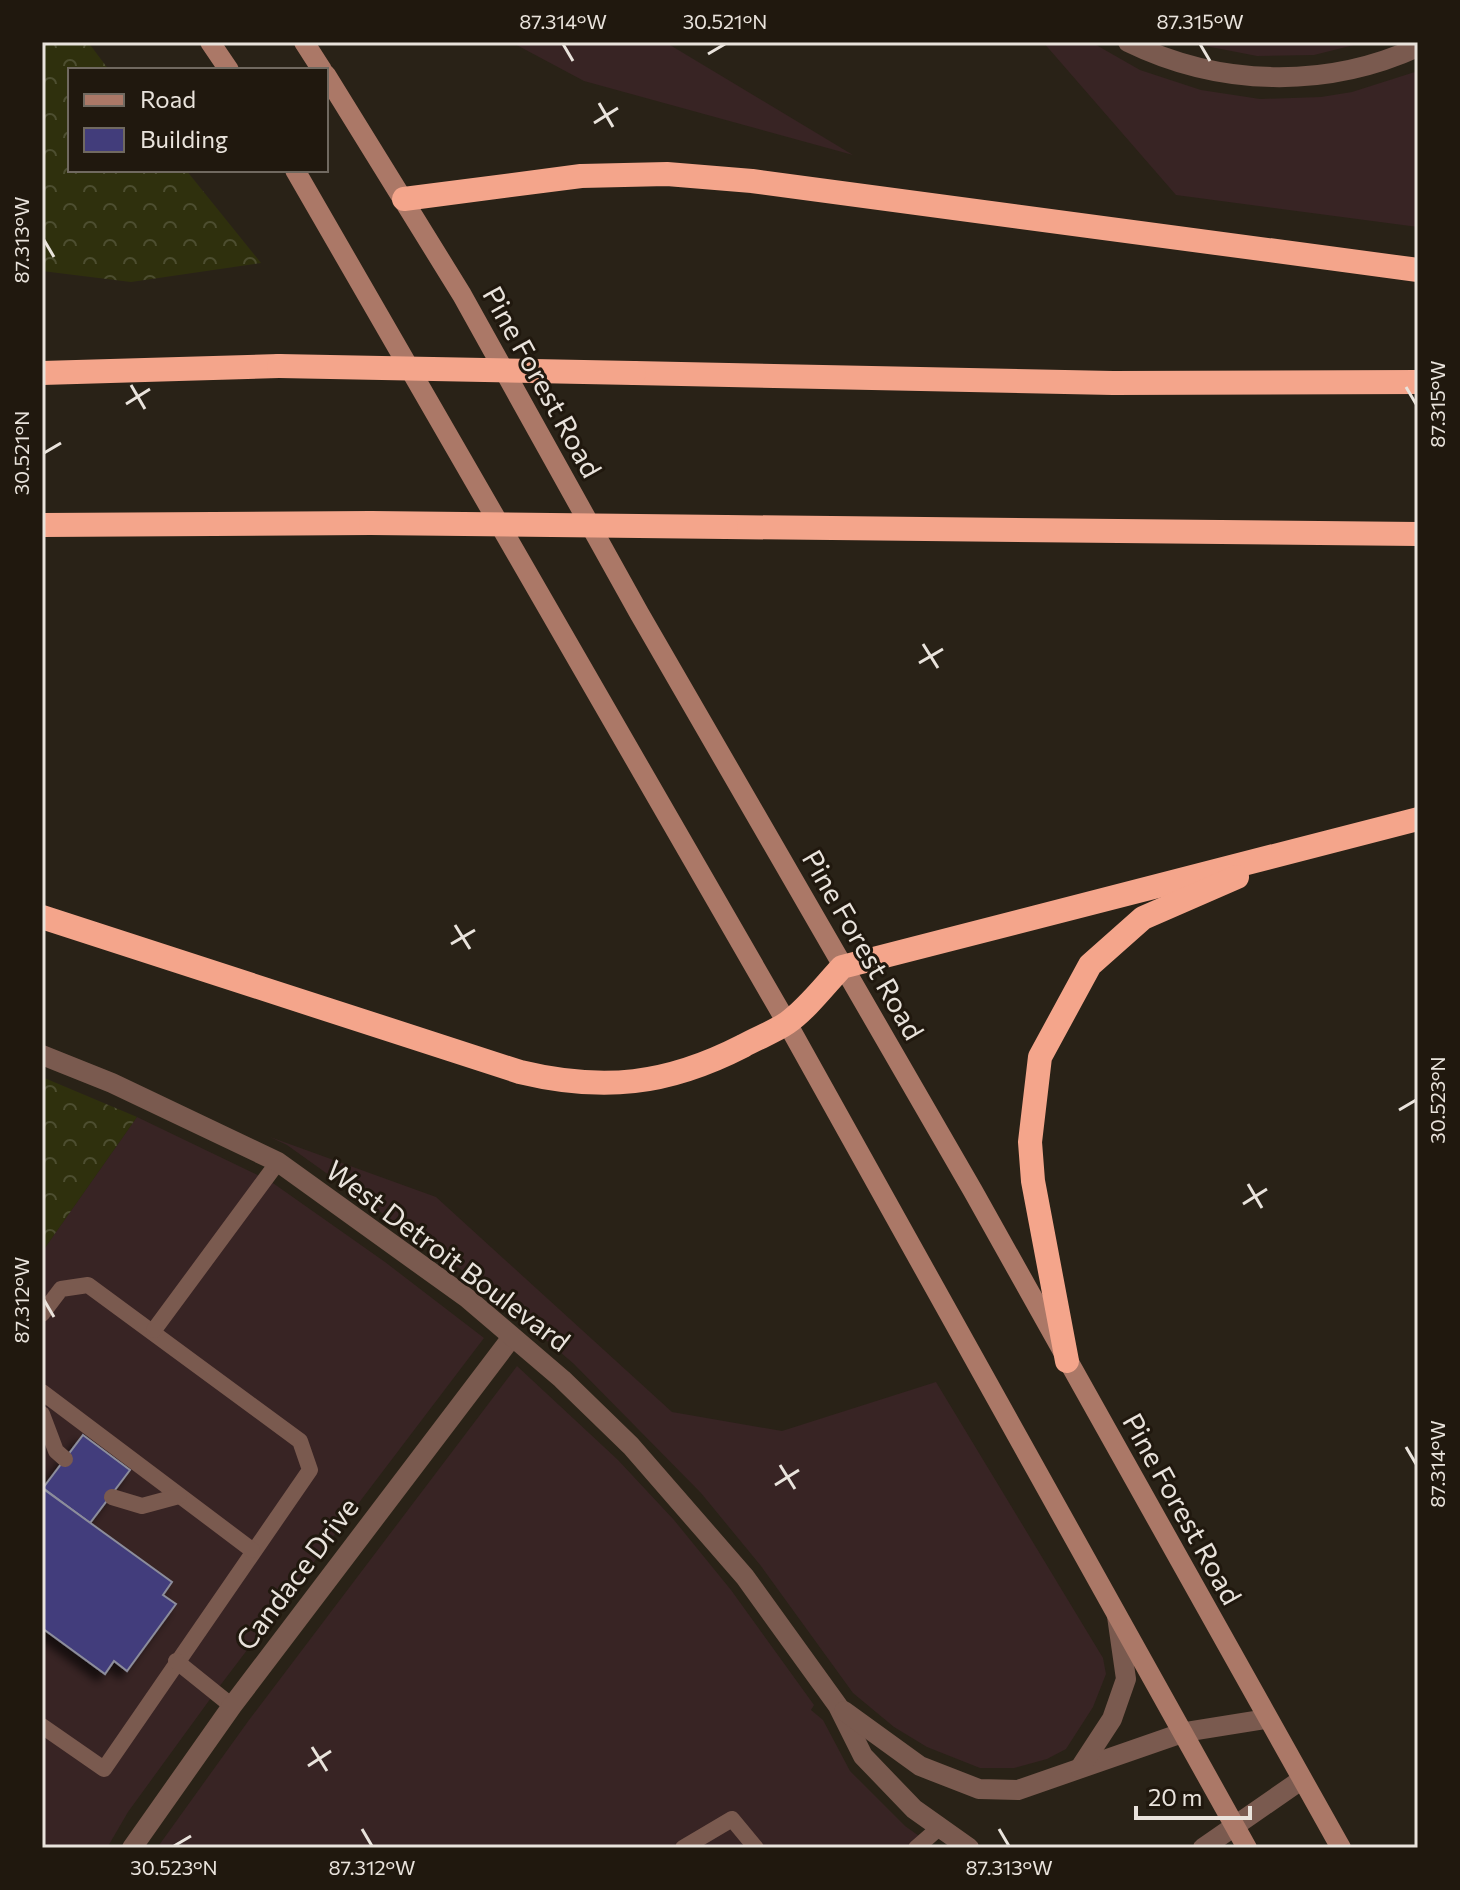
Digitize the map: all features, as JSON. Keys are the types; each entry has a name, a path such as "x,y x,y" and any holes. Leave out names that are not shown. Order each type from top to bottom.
{"highway":[{"path":"404,199 581,176 667,174 768,183 1418,270"},
{"path":"42,373 279,366 1113,383 1418,382"},
{"path":"42,525 371,523 1418,534"},
{"path":"42,917 520,1072 561,1082 605,1084 660,1079 706,1065 787,1023 842,967 1418,819"},
{"path":"1067,1361 1033,1181 1030,1142 1040,1057 1090,965 1143,918 1304,849"}],"main road":[{"path":"210,42 228,68"},
{"path":"304,42 321,68"},
{"name":"Pine Forest Road","path":"328,78 462,295 1341,1848"},
{"path":"296,172 787,1023 1116,1608 1247,1848"}],"street":[{"path":"1128,42 1202,69 1260,78 1347,71 1418,47"},
{"name":"West Detroit Boulevard","path":"42,1055 112,1083 278,1162 467,1298 621,1436 688,1507 745,1577 838,1706 863,1756 914,1809 969,1848"},
{"name":"Candace Drive","path":"132,1848 232,1706 512,1337"},
{"path":"1080,1768 1112,1719 1126,1679 1116,1608"},
{"name":"West Detroit Boulevard","path":"838,1706 885,1744 920,1766 979,1789 1018,1790 1185,1732 1266,1719"},
{"path":"1203,1848 1237,1828 1301,1780"}],"lane":[{"path":"154,1330 278,1162"},
{"path":"42,1314 61,1289 88,1285 154,1330 300,1441 310,1470 104,1769 42,1726"},
{"path":"42,1392 252,1550"},
{"path":"42,1414 56,1451 65,1459"},
{"path":"112,1497 142,1506 179,1496"},
{"path":"176,1661 232,1706"},
{"path":"683,1848 732,1819 756,1848"},
{"path":"916,1848 940,1827"}],"shaded area":[{"path":"511,42 665,42 853,155 584,81"},
{"path":"1043,42 1091,42 1140,70 1201,90 1260,99 1321,97 1352,92 1418,71 1418,227 1176,195"},
{"path":"1185,42 1366,42 1314,55 1257,56"},
{"path":"137,1117 270,1181 385,1262 484,1338 216,1691 128,1812 107,1848 42,1848 42,1252"},
{"path":"270,1137 436,1197 672,1412 782,1431 936,1382 1103,1658 1106,1674 1093,1707 1066,1749 1047,1759 1014,1768 980,1768 927,1747 894,1727 853,1693 761,1566 701,1493 574,1364 477,1281 287,1145"},
{"path":"517,1366 618,1460 674,1520 731,1590 814,1705 811,1710 823,1720 850,1771 905,1826 936,1848 157,1848 249,1720"}],"green space":[{"path":"42,42 88,42 108,68 68,68 68,172 188,172 261,263 131,282 42,271"},
{"path":"42,1077 137,1117 42,1252"}],"building":[{"path":"83,1435 130,1470 90,1523 43,1488"},
{"path":"42,1488 172,1582 163,1595 176,1604 127,1671 114,1661 105,1674 42,1628"}]}
